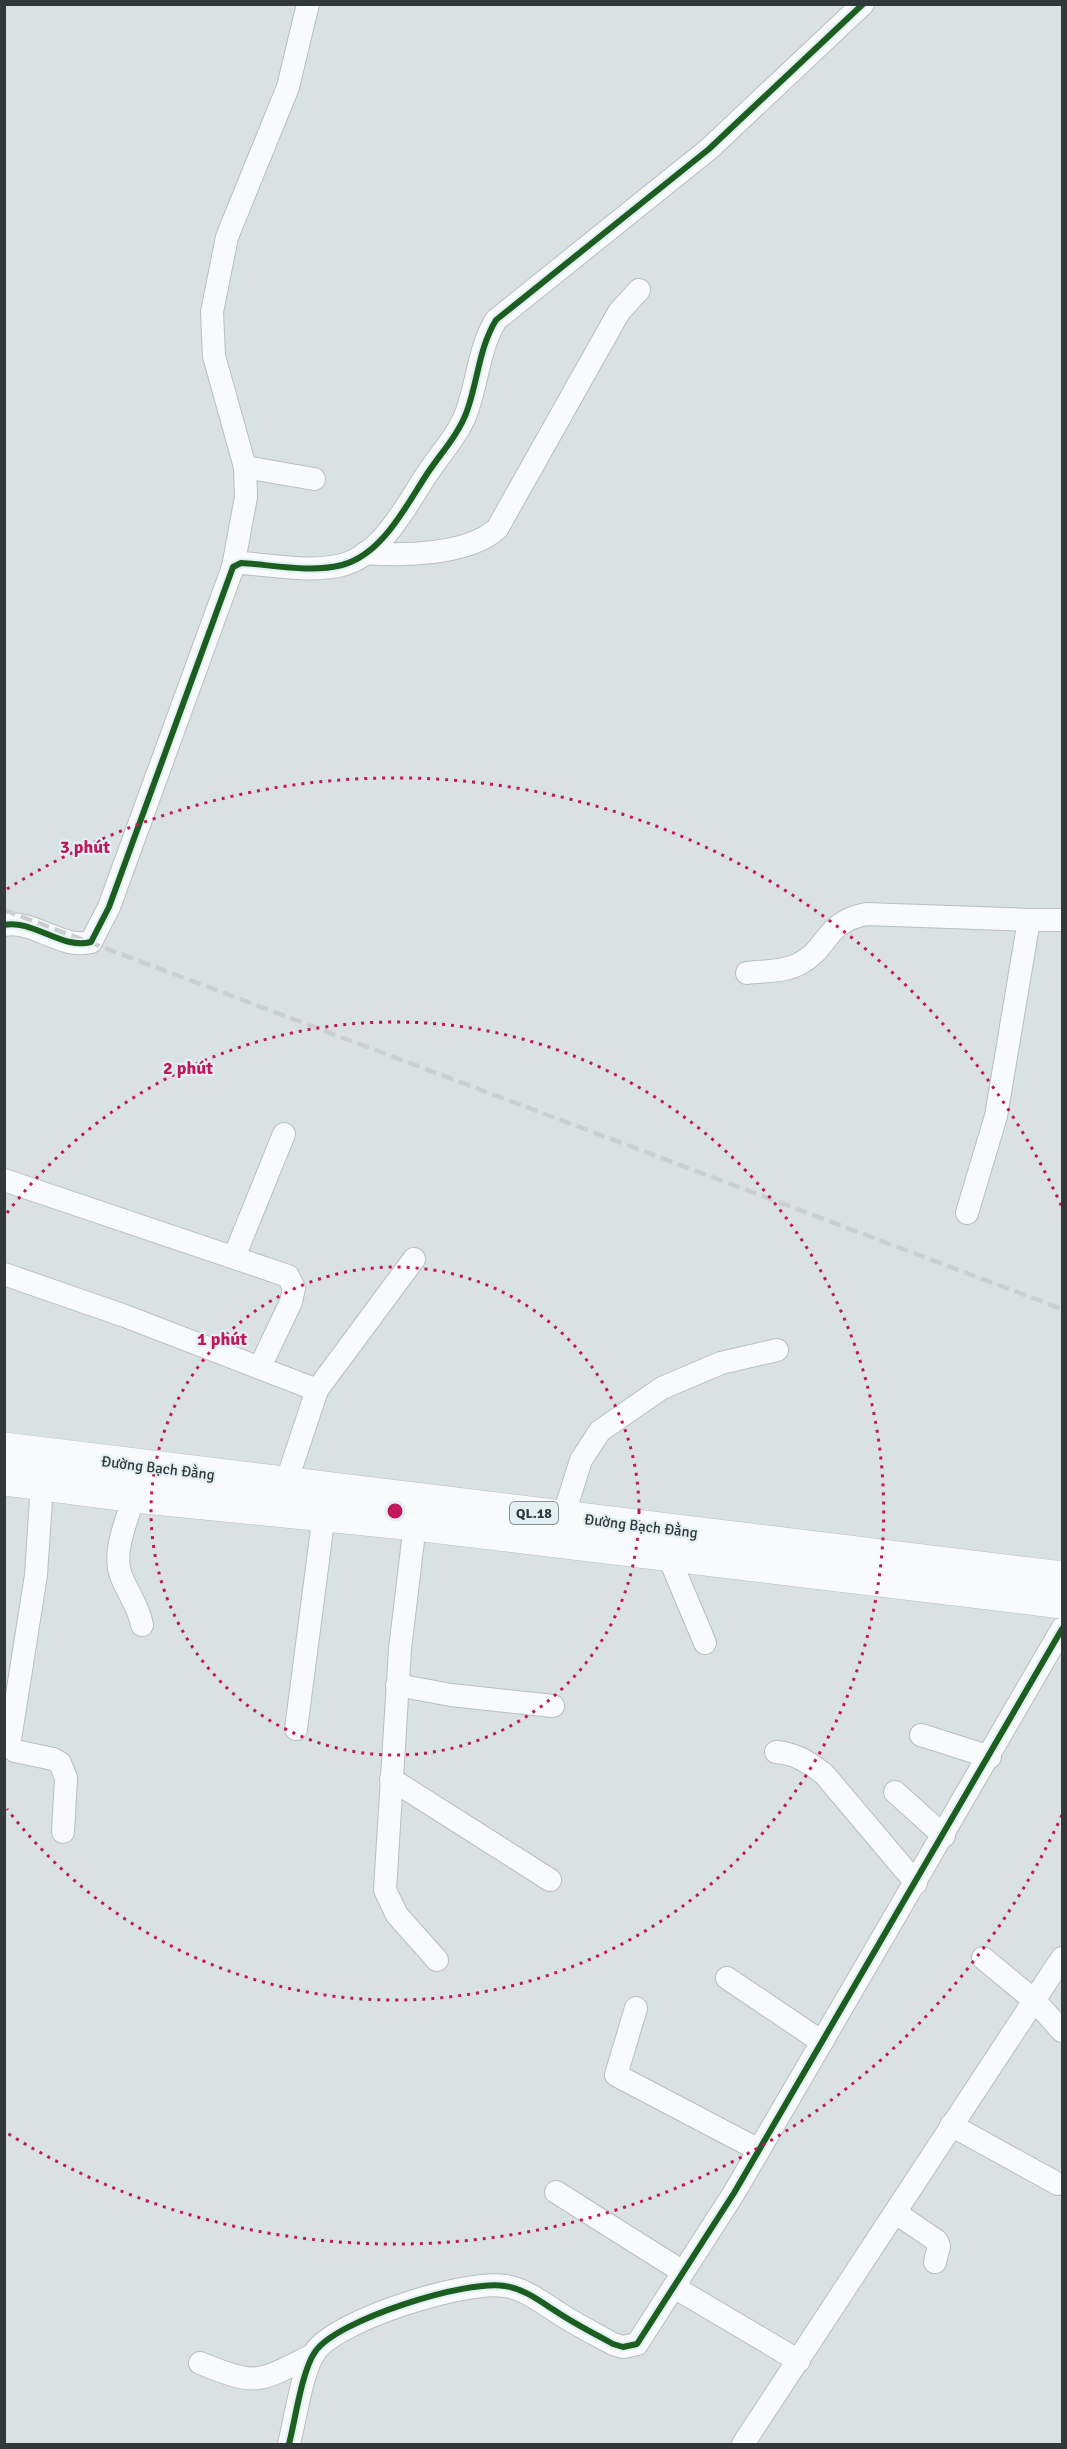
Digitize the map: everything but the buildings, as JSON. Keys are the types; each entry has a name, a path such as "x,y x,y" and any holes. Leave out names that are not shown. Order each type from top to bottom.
{"highway":[{"name":"Đường Bạch Đằng","path":"4,1449 1062,1578"},
{"name":"Đường Bạch Đằng","path":"4,1479 134,1496 415,1524 1062,1602"}],"street":[{"path":"4,926 16,925 75,943 91,942 109,907 233,567 246,497 245,467 214,356 212,312 227,237 288,87 308,4"},
{"path":"233,567 241,563 333,567 366,553 395,521 459,429 471,398 486,340 496,320 709,149 863,4"},
{"path":"366,553 405,554 469,544 488,537 497,529 619,312 639,290"},
{"path":"245,467 314,479"},
{"path":"747,973 797,965 812,956 837,924 866,914 1062,920"},
{"path":"967,1213 996,1116 1029,920"},
{"path":"234,1257 284,1134"},
{"path":"4,1180 288,1276 293,1282 291,1302 260,1367"},
{"path":"286,1483 317,1390 414,1259"},
{"path":"4,1274 125,1316 317,1390"},
{"path":"563,1517 581,1460 600,1431 662,1388 721,1363 777,1350"},
{"path":"42,1484 36,1575 9,1746 15,1751 53,1759 60,1763 66,1778 63,1832"},
{"path":"134,1496 121,1541 119,1561 121,1577 136,1604 142,1625"},
{"path":"296,1729 324,1514"},
{"path":"415,1524 398,1685 385,1890 397,1915 437,1960"},
{"path":"668,1555 705,1643"},
{"path":"200,2362 237,2378 251,2380 266,2377 313,2355 330,2337 398,2307 465,2287 487,2284 506,2286 528,2294 613,2344 630,2347 637,2344 645,2336 759,2150 990,1757 1062,1629"},
{"path":"398,1685 452,1695 553,1706"},
{"path":"921,1735 990,1757"},
{"path":"776,1752 800,1757 824,1774 916,1883"},
{"path":"391,1779 550,1881"},
{"path":"894,1792 944,1836"},
{"path":"984,1958 1036,2002 1062,2031"},
{"path":"743,2445 896,2213 951,2125 1036,2002 1062,1958"},
{"path":"726,1978 822,2042"},
{"path":"636,2008 616,2075 759,2150"},
{"path":"951,2125 1058,2184"},
{"path":"556,2192 679,2280 799,2361"},
{"path":"896,2213 937,2241 939,2246 935,2262"},
{"path":"289,2445 313,2355"}],"railway":[{"path":"4,910 1062,1309"}],"cycle path":[{"path":"4,925 26,926 69,942 91,942 109,907 233,567 241,563 305,568 330,567 356,560 369,551 391,529 459,429 471,399 482,353 496,320 709,149 863,4"},
{"path":"289,2444 306,2371 315,2352 348,2327 374,2315 434,2295 462,2289 505,2286 533,2296 571,2321 613,2344 623,2347 637,2344 734,2193 1062,1629"}]}
